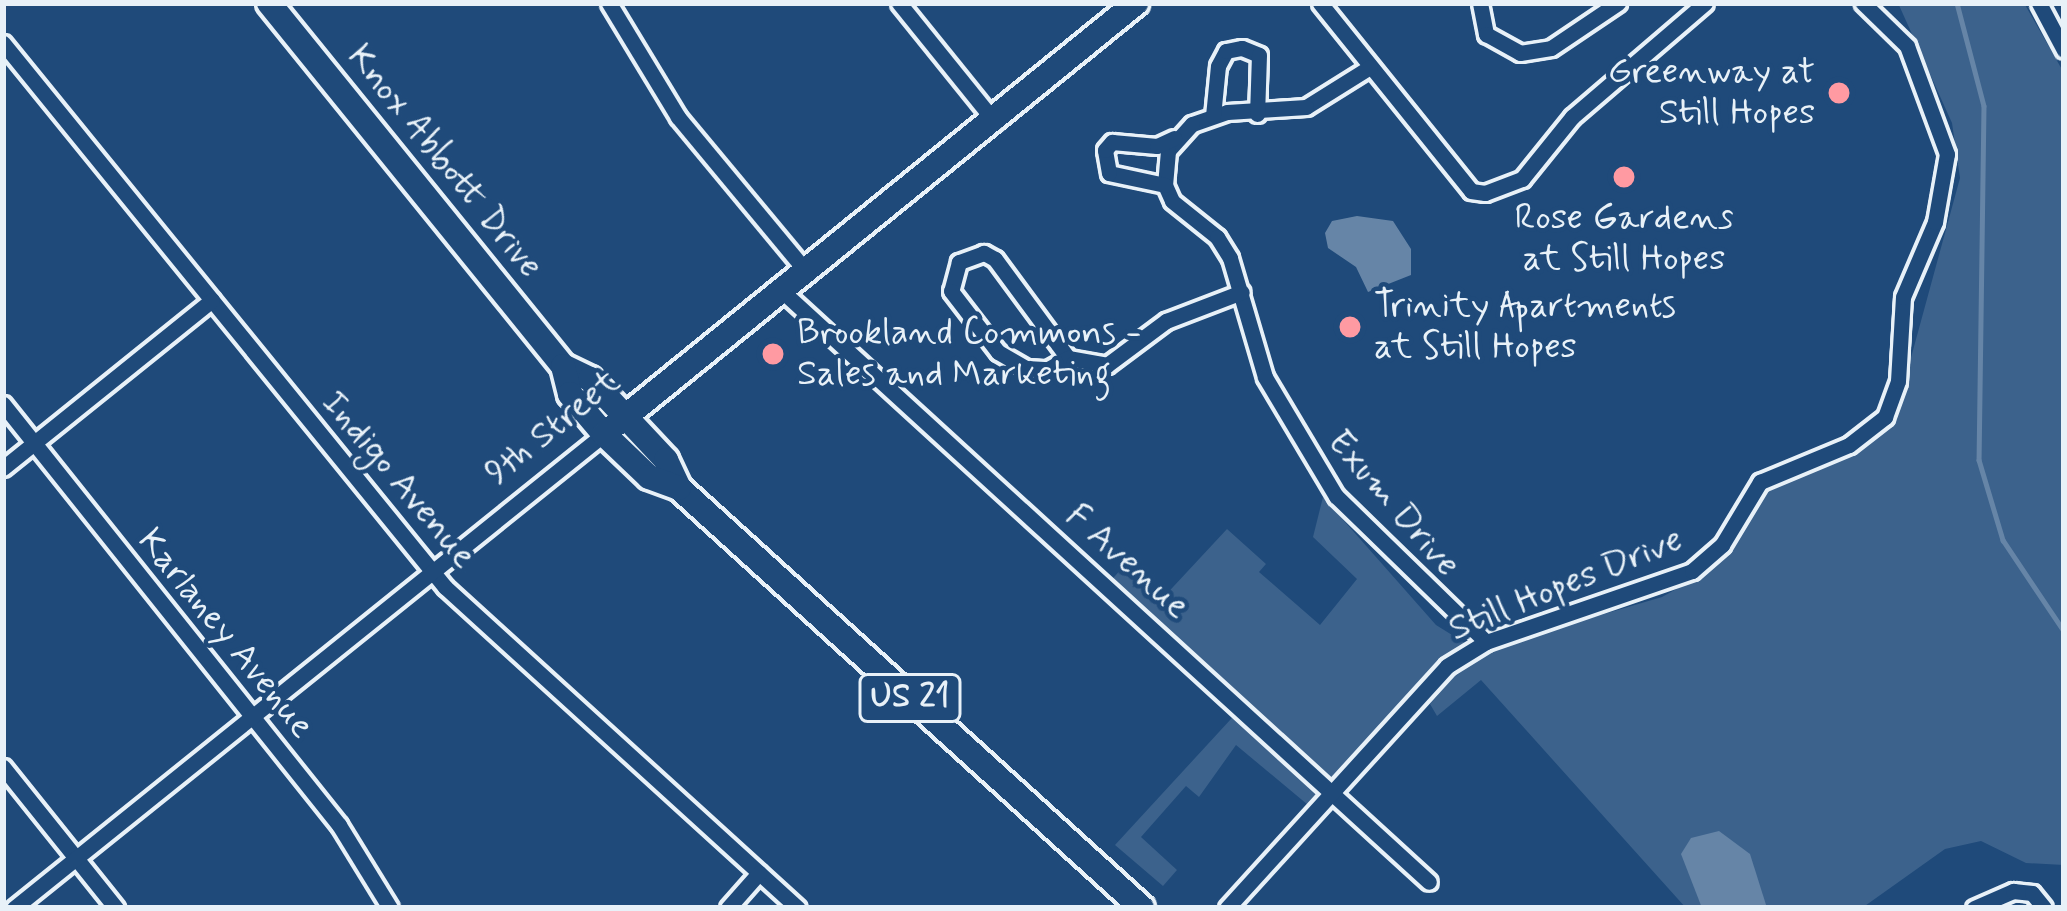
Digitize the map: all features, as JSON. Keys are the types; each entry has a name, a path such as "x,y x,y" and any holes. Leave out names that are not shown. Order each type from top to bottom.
{"main road":[{"name":"Knox Abbott Drive","path":"269,3 563,366 590,380 614,426 666,460 679,488 1142,908"},
{"name":"9th Street","path":"614,426 995,122 1136,3"}],"street":[{"path":"609,3 678,117 806,272"},
{"path":"898,3 995,122"},
{"path":"1320,3 1471,191 1485,193 1522,179 1572,117 1705,3"},
{"path":"1480,3 1486,34 1520,53 1551,48 1618,3"},
{"name":"Still Hopes Drive","path":"1227,908 1447,666 1486,642 1692,571 1722,545 1760,482 1850,445 1885,417 1898,381 1904,297 1935,222 1947,154 1907,46 1863,3"},
{"path":"2039,3 2064,50"},
{"name":"Indigo Avenue","path":"3,43 433,572 798,908"},
{"path":"1213,116 1218,66 1226,51 1242,48 1259,55 1257,113"},
{"path":"1177,136 1166,185 1109,173 1105,150 1112,142 1157,146 1213,116 1322,100 1370,67"},
{"name":"Exum Drive","path":"1166,185 1189,219 1217,237 1242,292 1264,377 1336,496 1486,642"},
{"path":"1068,358 995,259 984,253 958,262 951,292 998,352 1026,368 1048,369 1068,358 1107,365 1166,321 1242,292"},
{"name":"F Avenue","path":"782,291 1333,789 1429,882"},
{"path":"3,468 212,300"},
{"name":"Karlaney Avenue","path":"3,404 339,825 390,908"},
{"name":"9th Street","path":"14,908 614,426"},
{"path":"3,767 116,908"},
{"path":"728,908 759,873"},
{"path":"1974,908 2013,891 2032,893 2044,908"}],"shaded area":[{"path":"1898,3 2024,3 2064,73 2064,865 2026,863 1981,841 1945,849 1862,908 1686,908 1481,680 1437,716 1430,704 1471,657 1492,647 1662,597 1698,577 1772,482 1868,446 1897,409 1960,178 1952,123"},
{"path":"1357,216 1393,221 1411,249 1411,275 1368,292 1356,267 1328,248 1325,233 1332,221"},
{"path":"1323,497 1436,625 1473,648 1314,810 1236,745 1199,797 1186,786 1141,837 1177,870 1163,886 1115,845 1242,707 1107,585 1123,567 1160,601 1227,529 1266,564 1259,572 1320,625 1357,579 1313,537"},
{"path":"1719,831 1750,854 1767,908 1702,908 1681,854 1691,838"}],"waterway":[{"path":"1957,3 1984,106 1979,460 2003,540 2064,631"}],"place":[{"name":"Greenway at Still Hopes","path":"1839,93"},
{"name":"Rose Gardens at Still Hopes","path":"1624,177"},
{"name":"Trinity Apartments at Still Hopes","path":"1350,327"},
{"name":"Brookland Commons - Sales and Marketing","path":"773,354"}]}
